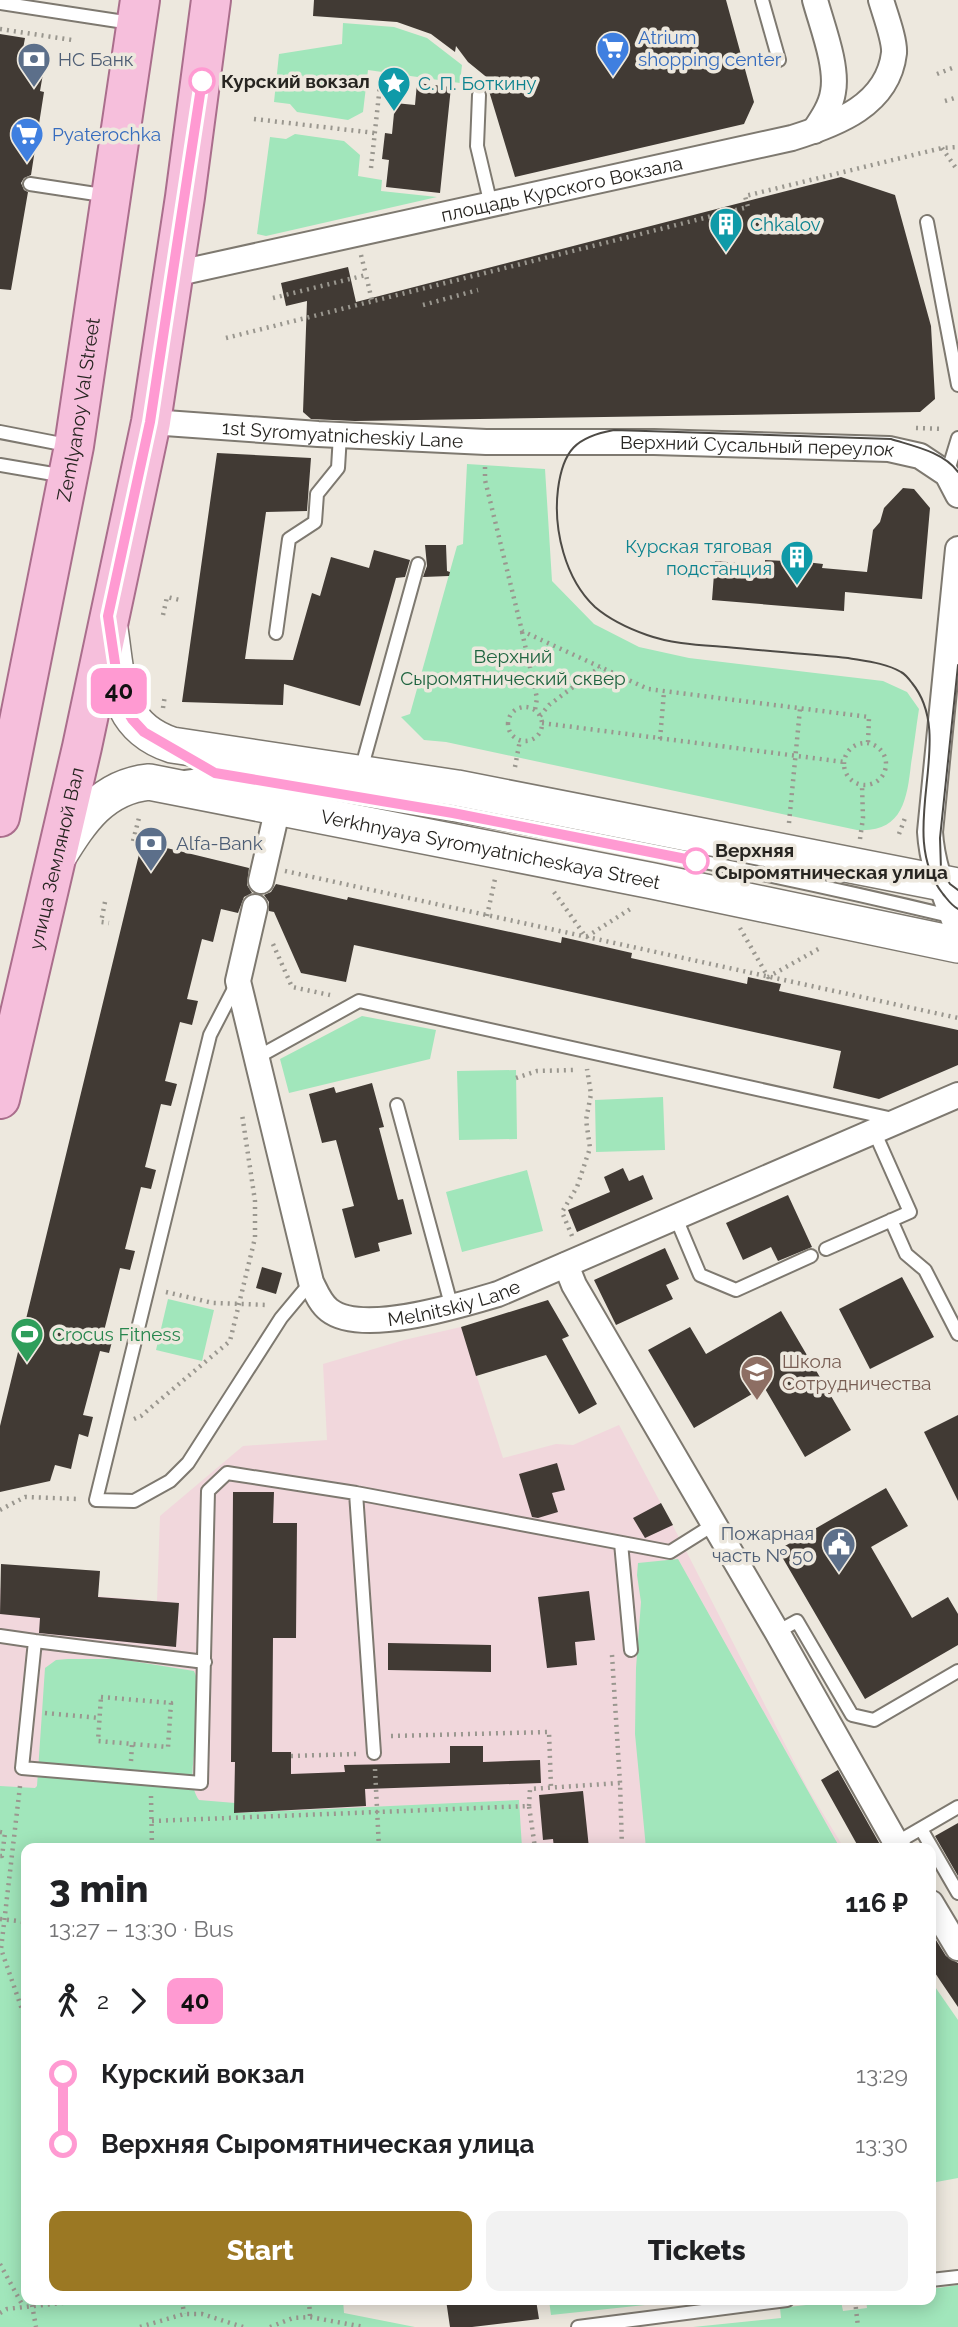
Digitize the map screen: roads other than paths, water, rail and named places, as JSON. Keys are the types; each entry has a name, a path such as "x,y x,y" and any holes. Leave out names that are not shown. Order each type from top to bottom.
{"main road":[{"path":"211,0 174,274 150,422 108,616 119,690 132,719 144,732 157,740 188,748 457,788 949,885"},
{"name":"Zemlyanoy Val Street","path":"2,800 72,461 139,12"},
{"name":"улица Земляной Вал","path":"0,1099 82,747 108,616"},
{"name":"Verkhnyaya Syromyatnicheskaya Street","path":"55,863 76,828 102,801 117,790 149,782 829,916 958,945"}],"street":[{"path":"814,131 826,113 834,91 833,67 815,0"},
{"name":"площадь Курского Вокзала","path":"174,274 814,131 870,102 887,82 894,51 881,0"},
{"name":"1st Syromyatnicheskiy Lane","path":"150,422 340,435 537,443"},
{"name":"Верхний Сусальный переулок","path":"537,443 654,442 889,449 920,456 952,485"},
{"path":"958,549 955,620 947,668 930,832 931,851 949,885 958,931"},
{"path":"263,872 278,807"},
{"name":"Melnitskiy Lane","path":"255,907 238,981 311,1282 329,1311 347,1317 378,1320 452,1308 498,1294 571,1256 676,1218 958,1095"},
{"path":"571,1256 574,1285 777,1632 895,1843"},
{"path":"936,1911 958,1948"}],"lane":[{"path":"762,0 779,60"},
{"path":"0,3 139,12"},
{"path":"479,95 477,146 491,205"},
{"path":"30,184 113,197"},
{"path":"927,222 958,385"},
{"path":"0,432 72,461"},
{"path":"276,633 289,539 315,522 317,494 338,468 340,435"},
{"path":"952,485 958,438"},
{"path":"0,464 72,461"},
{"path":"360,774 418,564"},
{"path":"157,740 215,773"},
{"path":"149,782 215,773 453,813 848,891 958,918"},
{"path":"238,981 210,1035 96,1500 135,1501 170,1481 188,1463 282,1318 311,1282"},
{"path":"256,1058 359,1002 899,1121"},
{"path":"397,1105 452,1308"},
{"path":"826,1249 910,1212 874,1131"},
{"path":"676,1218 701,1275 736,1290 811,1256"},
{"path":"891,1220 906,1254 925,1270 958,1334"},
{"path":"35,1641 22,1768 201,1783 208,1491 227,1473 356,1493 670,1552 713,1525"},
{"path":"356,1493 374,1753"},
{"path":"621,1543 631,1650"},
{"path":"777,1632 797,1621 852,1715 874,1720 958,1671"},
{"path":"0,1636 205,1662"},
{"path":"901,1843 958,1807"},
{"path":"921,1829 929,1843"},
{"path":"936,1855 958,1893"},
{"path":"936,2279 958,2277"},
{"path":"578,2327 748,2305"}],"tram line":[{"path":"958,472 945,459 891,439 614,430 581,441 568,455 560,476 557,504 563,552 576,582 595,607 627,627 657,638 696,645 868,661 889,666 905,675 925,706 929,731 924,815 924,843 929,869 943,894 958,909"},
{"path":"958,665 940,838 941,870 950,884 958,890"}],"place":[{"name":"Atrium shopping center","path":"613,78"},
{"name":"Курский вокзал","path":"202,81"},
{"name":"НС Банк","path":"34,89"},
{"name":"С. П. Боткину","path":"394,113"},
{"name":"Pyaterochka","path":"27,164"},
{"name":"Chkalov","path":"726,254"},
{"name":"Курская тяговая подстанция","path":"797,587"},
{"name":"Верхняя Сыромятническая улица","path":"696,861"},
{"name":"Alfa-Bank","path":"151,873"},
{"name":"Crocus Fitness","path":"27,1364"},
{"name":"Школа Сотрудничества","path":"757,1402"},
{"name":"Пожарная часть № 50","path":"839,1574"}],"park label":[{"name":"Верхний Сыромятнический сквер","path":"513,667"}]}
